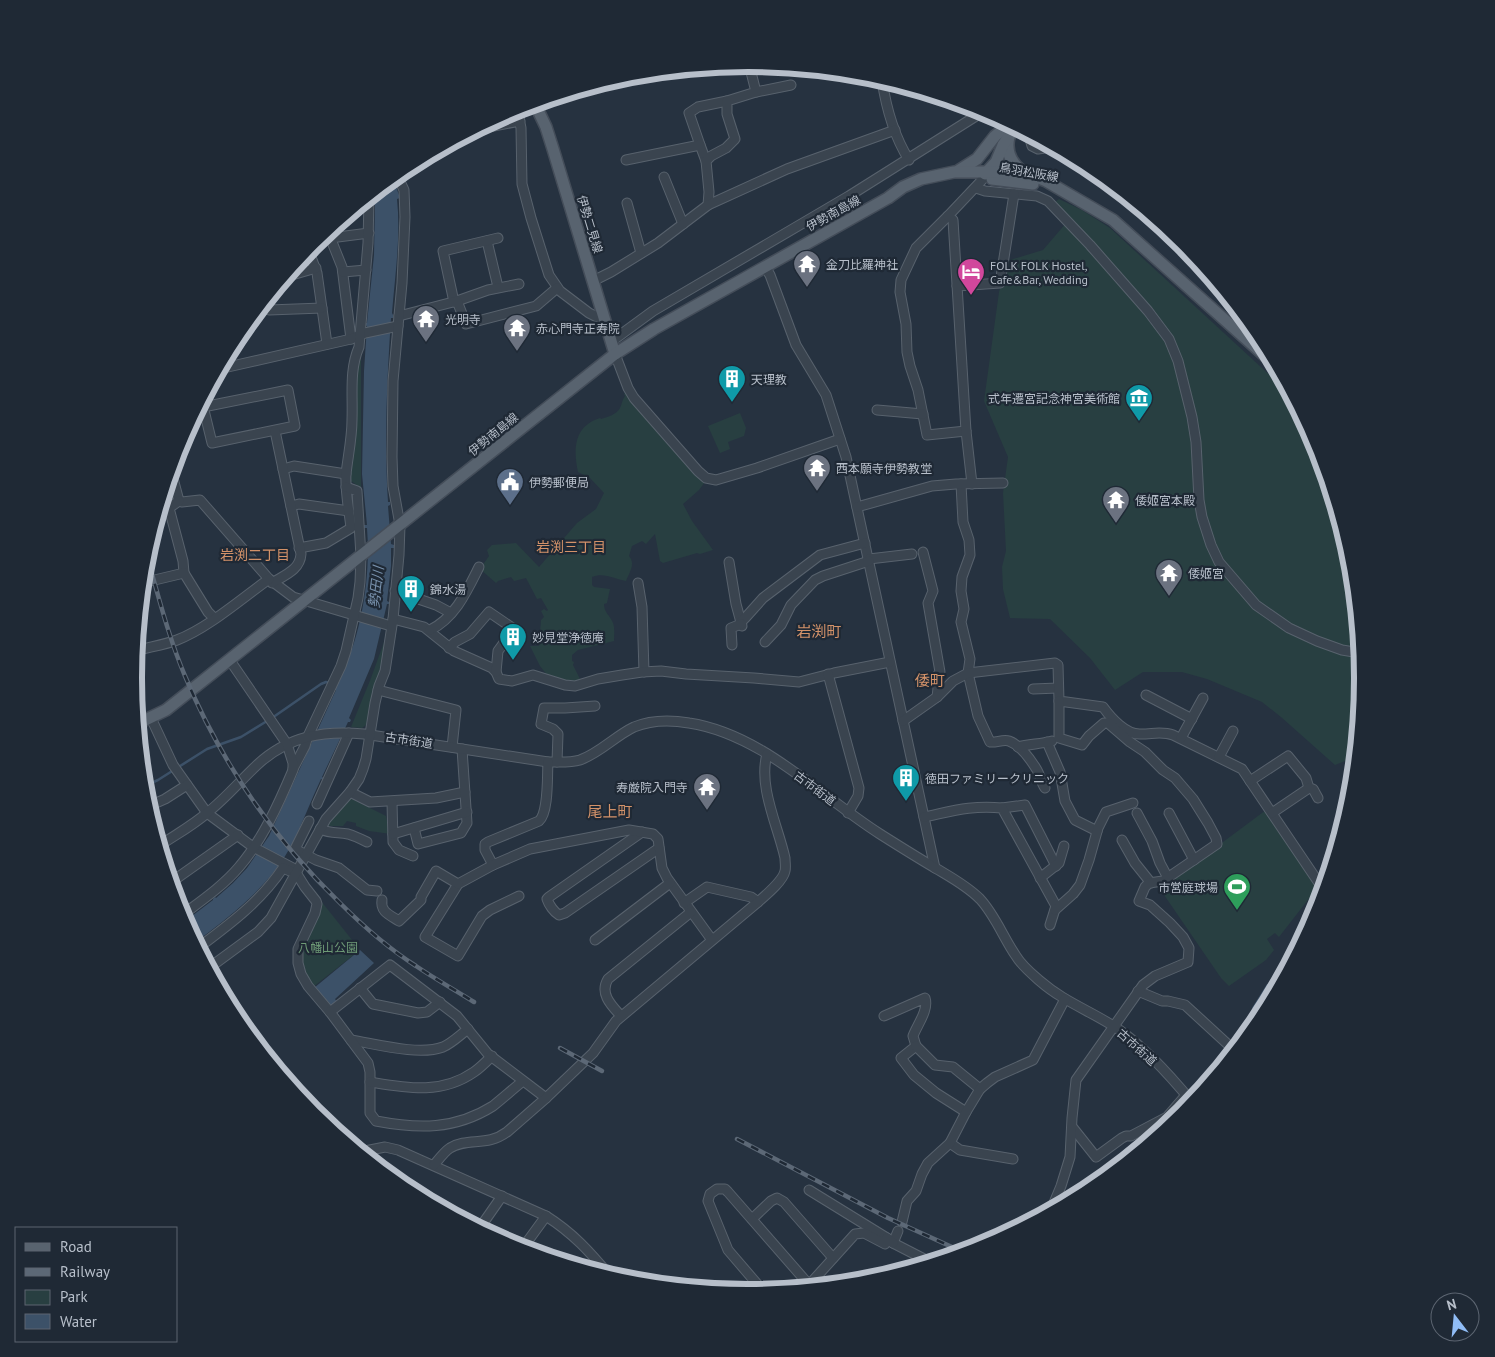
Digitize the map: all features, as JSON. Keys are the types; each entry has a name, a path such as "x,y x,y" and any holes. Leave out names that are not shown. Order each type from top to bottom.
{"main road":[{"name":"伊勢二見線","path":"539,110 553,149 615,354"},
{"path":"954,172 977,159 994,136 1006,131"},
{"path":"982,179 996,162 1010,132"},
{"path":"1011,133 1008,149 1011,160 1017,168 1029,176"},
{"name":"伊勢南島線","path":"143,721 166,710 615,354 654,329 888,198 903,187 921,179 954,172 982,179"},
{"name":"鳥羽松阪線","path":"982,179 1016,173 1046,181 1113,220 1253,345"},
{"name":"伊勢南島線","path":"888,198 923,185 953,180 982,179"},
{"name":"鳥羽松阪線","path":"982,179 1015,181 1070,194"}],"street":[{"path":"751,72 756,92"},
{"path":"708,205 709,192 706,161 690,113 698,107 791,85"},
{"path":"883,88 901,148 909,160"},
{"path":"706,161 726,148 735,139 727,114 727,101"},
{"path":"519,118 522,143 522,184 549,275 557,288 589,313 596,317 604,317"},
{"path":"612,341 653,311 909,160 975,118"},
{"path":"505,124 520,121"},
{"path":"593,281 612,272 641,253 708,205 787,169 895,130"},
{"path":"626,160 700,145"},
{"path":"664,177 683,224"},
{"path":"982,179 985,192 1037,196 1048,201 1148,311 1169,339 1178,361 1192,416 1202,517 1216,556 1226,572 1256,605 1289,628 1317,641 1353,652"},
{"path":"966,431 927,435 916,382 907,352 906,324 900,292 901,280 916,248 982,179"},
{"path":"214,964 258,932 268,921 285,894 294,871 306,855 326,819 350,792 363,769 378,690 385,671 399,555 392,457 393,381 405,233 404,190 401,183"},
{"path":"957,286 1000,283 1014,194"},
{"path":"627,203 641,253"},
{"path":"299,548 326,543 351,528 346,474 352,429 352,379 355,358 363,334 368,207"},
{"path":"948,216 953,220 966,431 972,484"},
{"path":"335,235 368,233"},
{"path":"498,238 443,251 456,301 466,324 536,306 557,288"},
{"path":"331,239 342,267 351,339"},
{"path":"487,241 498,287"},
{"path":"312,258 316,268 327,344"},
{"path":"765,266 796,345 826,395 846,457 935,868"},
{"path":"297,273 316,268"},
{"path":"343,272 366,270"},
{"path":"228,367 351,339 498,287 519,284"},
{"path":"270,310 322,308"},
{"path":"615,354 628,388 634,398 706,478 716,480 840,439"},
{"path":"204,411 212,443 296,426 288,390 208,403"},
{"path":"877,410 923,414"},
{"path":"143,649 187,636 270,581 294,570 300,558 299,548 275,430"},
{"path":"283,469 294,466 346,474"},
{"path":"174,483 179,501"},
{"path":"857,507 932,486 1003,483"},
{"path":"961,484 963,522 969,540 970,555 962,575 961,585 964,609 961,622 970,659 968,673 978,716 990,742 1009,741 1018,747 1036,769 1045,788"},
{"path":"188,910 225,881 254,848 267,826 305,746 346,651 355,616 363,554 357,491 346,487"},
{"path":"214,618 208,612 184,573 183,561 169,508 179,501 200,500 270,581 293,597 355,616 391,623 417,624 430,630 449,648 492,668 500,680 507,681 533,675 565,685 575,686 598,679 661,671 799,682 828,674 890,662"},
{"path":"290,506 299,504 349,511"},
{"path":"732,645 731,628 741,624 763,598 820,555 865,543"},
{"path":"923,552 933,591 928,603 940,672 936,677 937,697"},
{"path":"765,642 781,625 793,602 814,580 869,560 912,554"},
{"path":"729,562 741,624"},
{"path":"430,630 438,626 452,613 464,596 479,567"},
{"path":"150,581 184,573"},
{"path":"638,583 642,607 644,672"},
{"path":"396,590 452,613"},
{"path":"449,648 455,642 470,634 489,612 514,630 498,651 496,672"},
{"path":"229,659 287,744 293,770"},
{"path":"903,720 937,697 953,681 968,673 1055,663 1058,665 1059,738"},
{"path":"828,674 859,788 858,796 848,813"},
{"path":"1033,689 1058,688"},
{"path":"378,690 456,710 452,748"},
{"path":"1146,694 1192,719"},
{"path":"1182,738 1203,698"},
{"path":"1058,701 1102,707 1109,716 1138,735 1164,732 1182,738 1242,769 1318,882"},
{"path":"493,866 485,850 485,844 539,820 544,815 558,734 553,729 541,724 544,708 595,706"},
{"path":"151,718 173,765 207,814 254,848 294,871 317,904 315,913 298,949 298,968 308,986 368,1063 370,1067 370,1114 376,1121 415,1127 447,1124 470,1117 491,1106 523,1081"},
{"name":"古市街道","path":"164,842 207,814 258,764 287,744 310,735 369,734 552,762 579,760 635,727 644,724 687,723 715,729 767,754 794,771 848,813 964,886 981,900 1016,958 1038,980 1065,999 1114,1027 1143,1050 1187,1095"},
{"path":"1018,747 1059,738 1082,745 1104,723 1108,723 1175,778 1193,799 1208,823 1217,844 1163,881 1151,883 1145,887 1139,901 1150,905 1170,923 1186,942 1189,948 1188,962 1155,976 1143,985 1076,1080 1070,1157 1055,1200"},
{"path":"1219,757 1233,731"},
{"path":"317,804 349,733"},
{"path":"1047,742 1060,772 1065,801 1075,820 1098,831"},
{"path":"414,828 418,844 461,833 467,823 462,749"},
{"path":"434,1165 443,1154 455,1146 486,1142 501,1136 546,1098 593,1053 616,1020 758,902 783,876 786,866 766,786 764,768 767,754"},
{"path":"1250,781 1288,756 1306,778 1309,788 1312,789 1318,798"},
{"path":"155,804 187,785"},
{"path":"1272,813 1309,788"},
{"path":"350,792 370,802 436,798 465,792"},
{"path":"392,802 393,842 397,849 413,856"},
{"path":"1055,910 1069,899 1080,885 1106,812 1133,803"},
{"path":"924,818 964,808 983,806 1002,808 1025,805 1056,866"},
{"path":"1002,808 1056,906 1050,925"},
{"path":"392,834 466,812"},
{"path":"1169,813 1194,860"},
{"path":"1137,814 1152,840 1160,863 1168,878"},
{"path":"309,821 295,849 339,868 367,890 377,891"},
{"path":"320,829 329,833 349,835 367,842"},
{"path":"518,896 482,916 458,956 426,937 458,884 530,849 629,830 656,835 662,868 670,883 712,940"},
{"path":"642,832 549,897 547,899 548,902 556,914 565,913 659,848"},
{"path":"176,879 238,836"},
{"path":"1122,840 1135,863 1151,883"},
{"path":"1040,878 1059,863 1064,846"},
{"path":"203,944 233,922 254,903 283,868 294,871"},
{"path":"382,900 384,911 399,921 421,900 436,871 458,884"},
{"path":"595,940 670,883"},
{"path":"684,903 707,887 750,897 758,902"},
{"path":"621,1016 607,1001 605,988 608,980 691,912"},
{"path":"330,1012 390,965 457,1016 492,1056 546,1098"},
{"path":"360,988 373,1004 418,1013 427,1012 440,1002"},
{"path":"1138,991 1162,1001 1185,1005 1229,1045"},
{"path":"884,1016 925,998 927,1002 923,1015 913,1036 916,1046 935,1065 953,1067 980,1089"},
{"path":"815,1280 854,1234 864,1234 885,1244 890,1240 900,1227 907,1201 916,1191 928,1163 950,1143 980,1089 995,1078 1023,1063 1033,1060 1065,999"},
{"path":"351,1040 413,1050 429,1050 450,1043 468,1028"},
{"path":"916,1046 901,1058 914,1075 936,1093 966,1112"},
{"path":"370,1082 425,1089 440,1086 465,1078 476,1071 492,1056"},
{"path":"1072,1128 1096,1157 1122,1138 1131,1136 1163,1119"},
{"path":"950,1143 960,1150 1013,1159"},
{"path":"368,1150 391,1148 434,1165 546,1216 576,1238 602,1267"},
{"path":"757,1284 728,1250 709,1204 708,1197 717,1189 725,1189 806,1281"},
{"path":"809,1190 923,1258"},
{"path":"483,1224 502,1196"},
{"path":"752,1219 771,1201 777,1198 784,1202 833,1258"},
{"path":"527,1242 546,1216"}],"green space":[{"path":"1059,199 1082,210 1110,228 1273,379 1291,410 1321,484 1342,560 1348,599 1354,678 1348,760 1335,765 1262,702 1207,679 1182,672 1143,672 1115,690 1090,658 1050,619 1010,618 1003,589 1002,567 1006,551 1003,493 1008,457 984,401 999,292 1003,278 1010,260 1043,250 1067,222 1051,205"},
{"path":"361,352 361,488 351,481 350,469 356,369"},
{"path":"627,391 705,482 683,504 692,521 713,550 663,563 660,561 655,534 646,544 642,541 632,546 629,556 632,565 626,581 605,576 592,577 592,585 594,587 610,589 607,603 604,604 605,610 614,625 614,641 578,650 572,655 573,665 581,681 574,683 548,676 540,666 530,646 539,646 541,620 544,617 541,611 544,609 548,610 541,598 537,599 526,578 514,581 511,577 496,583 480,569 489,556 487,550 492,545 516,543 539,567 577,523 596,509 604,493 590,478 578,472 576,463 577,439 591,422 616,412 620,408 625,396 624,394"},
{"path":"740,413 746,428 744,436 728,442 730,449 720,453 708,426"},
{"path":"384,642 384,659 366,725 362,728 351,727 371,678"},
{"path":"348,797 386,816 387,821 391,823 391,834 369,831 356,826 356,823 347,821 343,826 326,825"},
{"name":"市営庭球場","path":"1266,810 1317,885 1314,893 1279,937 1275,933 1267,939 1274,950 1266,960 1229,986 1221,978 1160,889"},
{"name":"八幡山公園","path":"321,901 360,950 313,987 304,973 301,962 302,951 318,915"}],"water":[{"name":"勢田川","path":"396,186 400,198 397,199 398,242 393,318 391,318 386,410 388,502 390,502 388,506 391,544 394,545 394,548 391,548 387,601 389,604 387,604 374,659 349,718 351,720 348,722 322,777 324,778 323,780 321,779 285,857 253,895 201,939 191,917 233,883 247,868 269,836 336,690 333,688 336,681 339,682 347,664 359,626 366,587 368,548 367,528 364,528 364,525 367,525 362,474 367,326 365,323 367,323 374,255 375,205 373,203"},
{"path":"360,950 374,963 335,999 337,1002 333,1005 328,1004 314,988"},
{"path":"1267,984 1270,986 1255,1009 1252,1008"}],"waterway":[{"path":"272,718 321,684 330,683"},
{"path":"151,783 207,749 241,737 267,721"}],"railway":[{"path":"151,571 173,646 199,708 232,768 271,825 316,878 367,928 406,959 474,1002"},
{"path":"560,1048 602,1071"},
{"path":"737,1139 888,1218 953,1248"}],"place":[{"name":"金刀比羅神社","path":"807,288"},
{"name":"FOLK FOLK Hostel, Cafe&Bar, Wedding","path":"971,296"},
{"name":"光明寺","path":"426,343"},
{"name":"赤心門寺正寿院","path":"517,352"},
{"name":"天理教","path":"732,403"},
{"name":"式年遷宮記念神宮美術館","path":"1139,422"},
{"name":"西本願寺伊勢教堂","path":"817,492"},
{"name":"伊勢郵便局","path":"510,506"},
{"name":"倭姬宮本殿","path":"1116,524"},
{"name":"倭姬宮","path":"1169,597"},
{"name":"錦水湯","path":"411,613"},
{"name":"妙見堂浄徳庵","path":"513,661"},
{"name":"徳田ファミリークリニック","path":"906,802"},
{"name":"寿厳院入門寺","path":"707,811"},
{"name":"市営庭球場","path":"1237,911"}],"district":[{"name":"岩渕三丁目","path":"571,547"},
{"name":"岩渕二丁目","path":"255,555"},
{"name":"岩渕町","path":"819,631"},
{"name":"倭町","path":"930,680"},
{"name":"尾上町","path":"610,811"}]}
